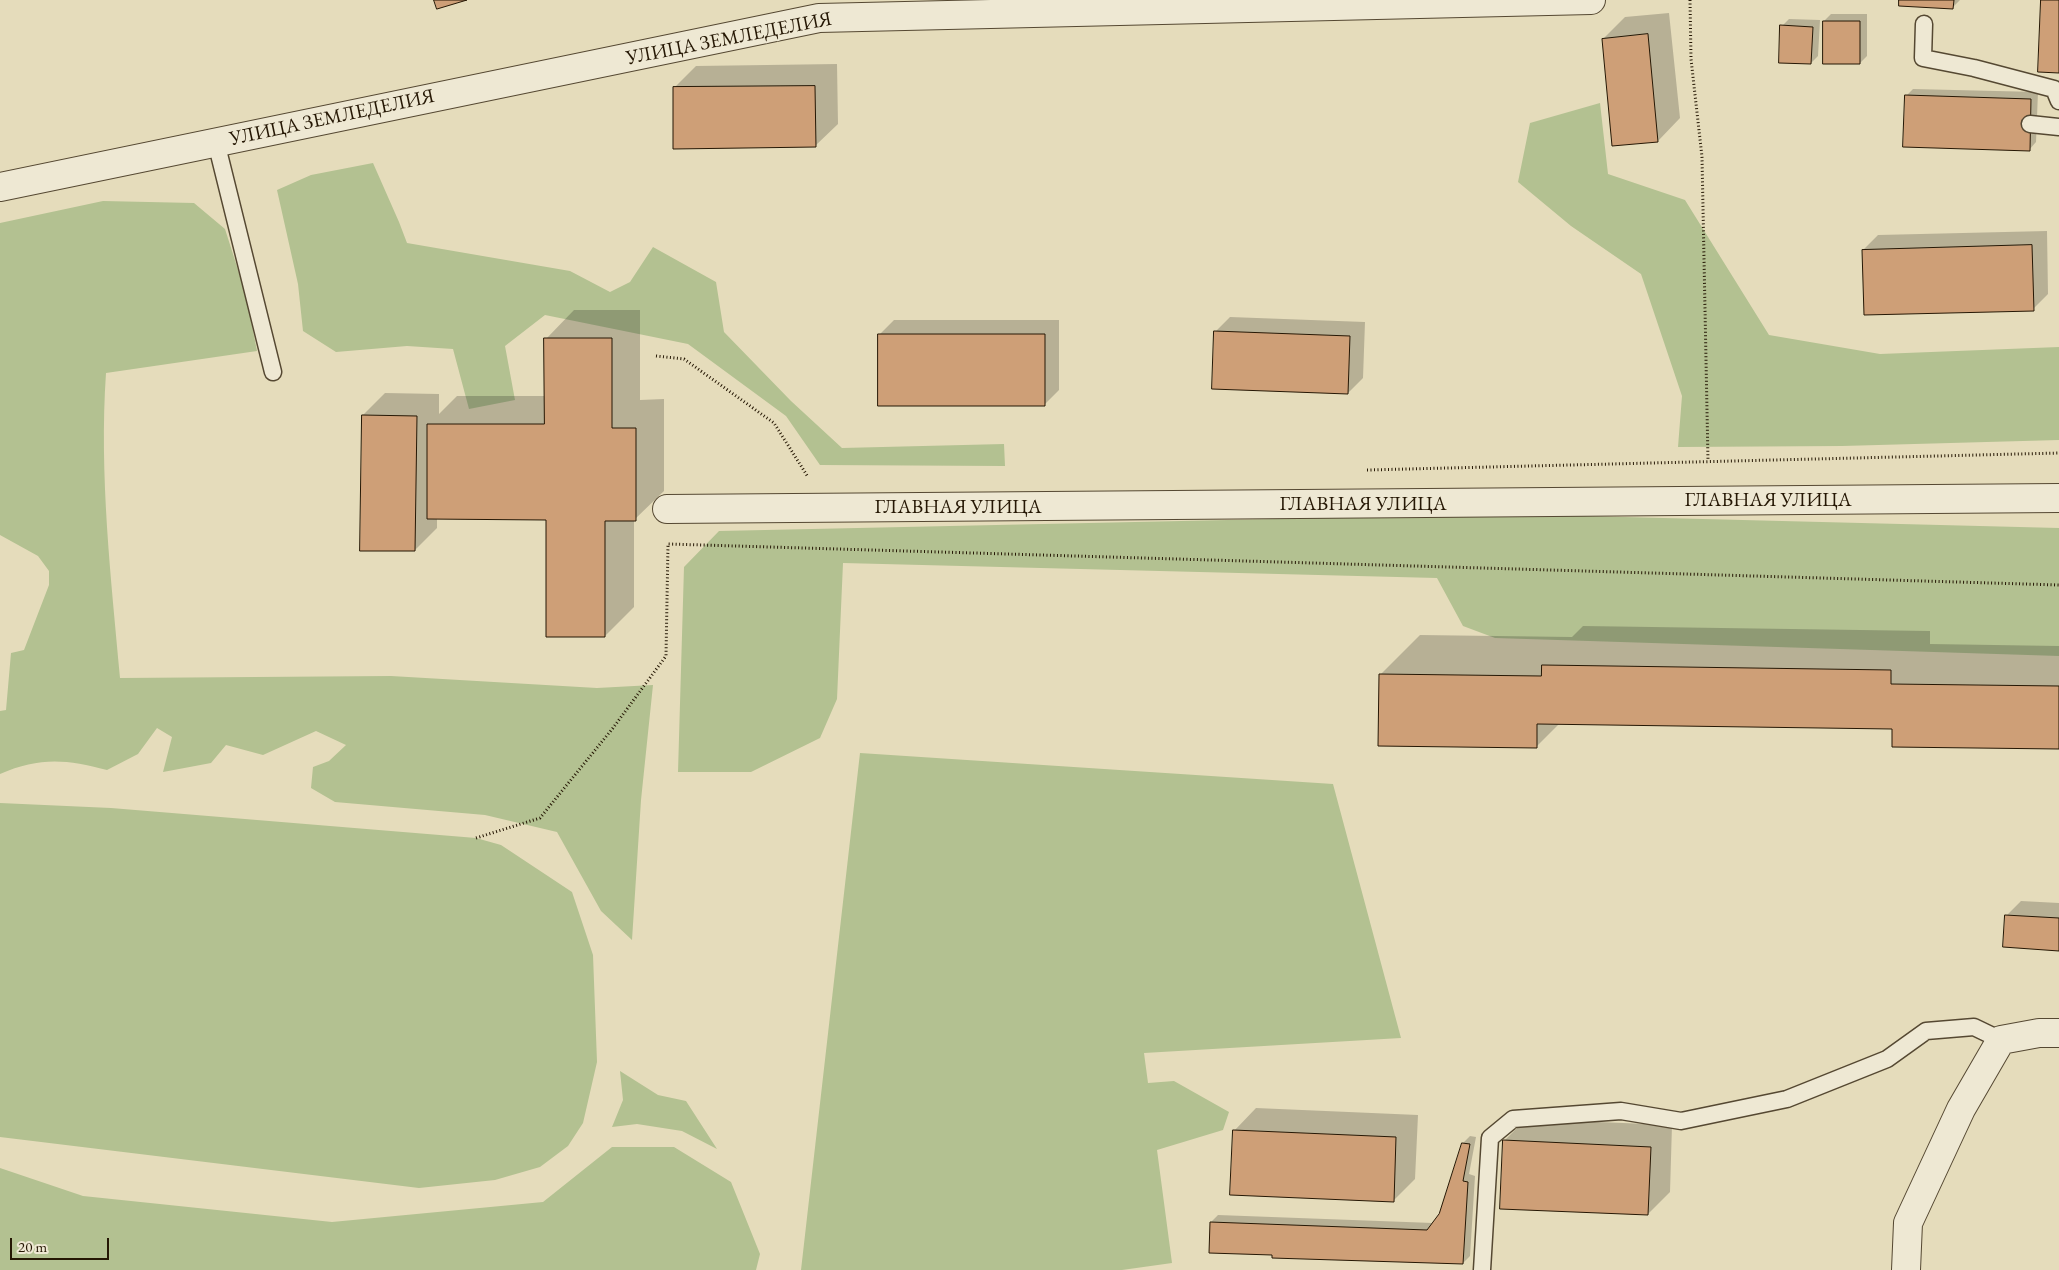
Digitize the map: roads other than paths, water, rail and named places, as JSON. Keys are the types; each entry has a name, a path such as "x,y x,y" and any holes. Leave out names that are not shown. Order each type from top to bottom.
{"street":[{"name":"УЛИЦА ЗЕМЛЕДЕЛИЯ","path":"0,187 819,18 1591,0"},
{"name":"ГЛАВНАЯ УЛИЦА","path":"667,509 2059,498"},
{"path":"1906,1270 1908,1223 1961,1110 2002,1040 2039,1033 2059,1033"}],"lane":[{"path":"1924,24 1922,58 1974,68 2054,89 2059,100"},
{"path":"2030,124 2059,127"},
{"path":"216,142 273,372"},
{"path":"1482,1270 1490,1138 1513,1119 1620,1111 1681,1121 1787,1099 1887,1059 1926,1031 1974,1027 2002,1040"}]}
